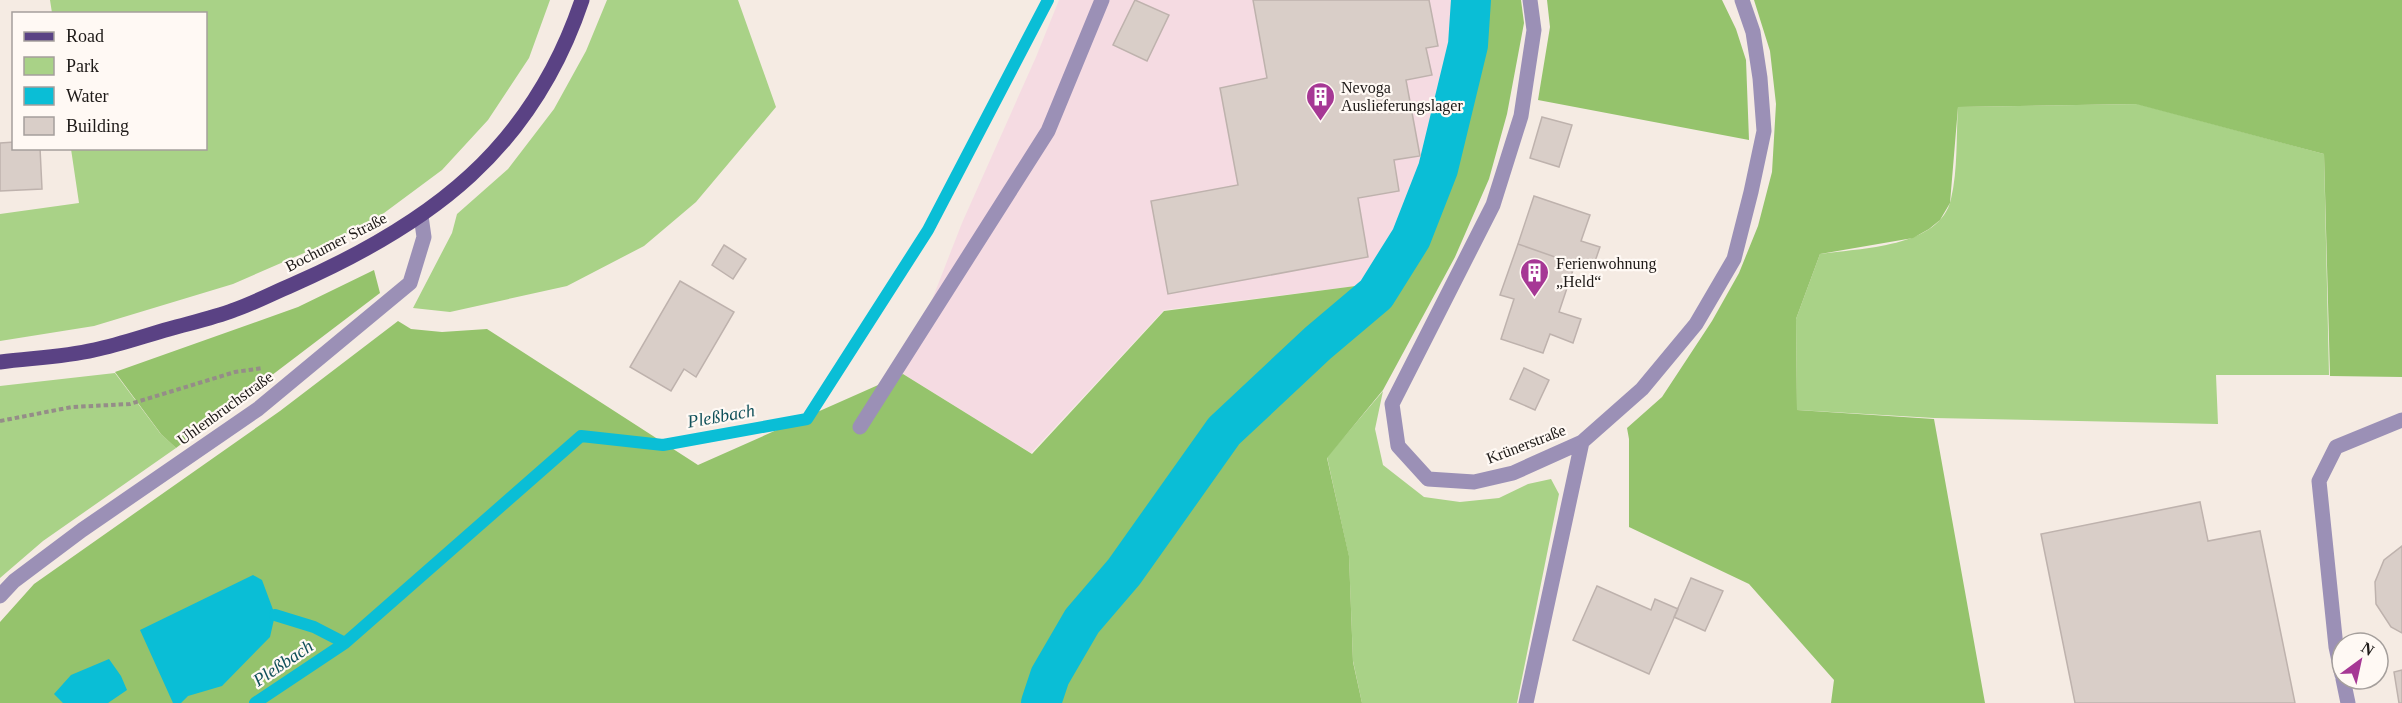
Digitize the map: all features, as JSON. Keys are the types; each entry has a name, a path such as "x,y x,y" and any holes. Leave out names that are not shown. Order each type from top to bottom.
{"main road":[{"name":"Bochumer Straße","path":"0,362 93,351 233,310 343,262 387,238 421,216 467,181 516,127 535,101 558,62 582,0"}],"street":[{"path":"860,427 1048,131 1102,0"},
{"name":"Krünerstraße","path":"1530,0 1534,30 1521,116 1493,205 1392,404 1398,446 1428,479 1474,482 1512,473 1582,442 1649,381 1695,324 1734,259 1764,131 1760,78 1753,32 1742,0"},
{"name":"Uhlenbruchstraße","path":"0,596 14,581 82,531 258,409 410,283 424,237 421,216"},
{"path":"2334,631 2319,481 2336,447 2402,420"},
{"path":"1526,703 1582,442"}],"path":[{"path":"0,421 72,407 130,404 235,372 270,367"}],"shaded area":[{"path":"1059,0 1470,0 1478,78 1364,285 1164,310 1031,453 903,374 962,223"}],"green space":[{"path":"50,0 550,0 529,58 488,120 442,170 380,216 334,240 233,284 94,326 0,341 0,214 79,203 71,150 207,150 207,12 52,12"},
{"path":"607,0 738,0 776,107 696,202 644,246 567,286 450,312 413,308 452,233 457,214 508,169 554,109 586,51"},
{"path":"1470,0 1521,0 1524,23 1507,114 1489,179 1455,257 1383,390 1327,458 1349,556 1353,662 1362,703 0,703 0,622 34,584 280,411 398,321 411,329 442,332 487,329 698,465 903,374 1032,454 1164,311 1363,285 1478,77"},
{"path":"1547,0 1722,0 1736,29 1746,60 1749,140 1538,100 1550,27"},
{"path":"1754,0 2402,0 2402,377 2330,376 2324,154 2136,104 1958,107 1950,203 1940,220 1913,238 1820,254 1796,319 1797,410 1934,419 1985,703 1831,703 1834,680 1749,584 1629,527 1627,428 1662,397 1712,321 1739,273 1758,226 1772,172 1776,104 1770,51"},
{"path":"2138,104 2324,154 2329,375 2216,375 2218,424 1934,418 1797,410 1796,319 1820,254 1896,243 1932,227 1944,215 1951,199 1955,177 1958,107"},
{"path":"374,270 380,293 176,448 161,434 115,372 298,307"},
{"path":"115,373 160,433 176,448 43,541 0,578 0,386"},
{"path":"1383,391 1375,429 1383,465 1424,497 1460,502 1499,498 1528,484 1551,479 1559,494 1517,703 1362,703 1353,661 1349,557 1327,457"}],"water":[{"path":"253,575 262,580 275,615 270,637 222,686 188,696 181,703 173,703 140,630"},
{"path":"109,659 121,676 127,690 108,703 63,703 54,694 71,675"}],"building":[{"path":"1135,0 1169,15 1147,61 1113,45"},
{"name":"Nevoga Auslieferungslager","path":"1253,0 1429,0 1438,46 1426,48 1432,75 1406,80 1420,156 1394,160 1399,191 1358,198 1368,257 1168,294 1151,201 1238,185 1220,88 1267,78"},
{"path":"1542,117 1572,125 1559,167 1530,158"},
{"path":"12,142 12,150 40,150 42,189 0,191 0,143"},
{"path":"1534,196 1590,215 1581,241 1600,247 1592,270 1518,244"},
{"name":"Ferienwohnung „Held“","path":"1518,244 1575,264 1559,312 1581,319 1573,343 1550,334 1543,353 1501,339 1514,299 1500,295"},
{"path":"724,245 746,259 733,279 712,265"},
{"path":"680,281 734,312 696,377 684,369 671,391 630,367"},
{"path":"1524,368 1549,380 1535,410 1510,399"},
{"path":"2200,502 2208,541 2260,531 2295,703 2075,703 2041,534"},
{"path":"2402,546 2402,633 2391,627 2376,604 2375,582 2384,560"},
{"path":"1691,578 1723,591 1705,631 1674,617"},
{"path":"1597,586 1651,610 1655,599 1678,609 1649,674 1573,640"},
{"path":"2402,670 2402,703 2399,703 2394,672"}],"waterway":[{"name":"Pleßbach","path":"255,703 345,643 581,436 663,445 807,419 928,230 1048,0"},
{"path":"1041,703 1050,676 1082,621 1124,572 1224,431 1318,343 1376,294 1411,238 1438,169 1468,45 1471,0"},
{"path":"275,615 314,627 345,643"}],"place":[{"name":"Nevoga Auslieferungslager","path":"1320,122"},
{"name":"Ferienwohnung „Held“","path":"1535,298"}]}
